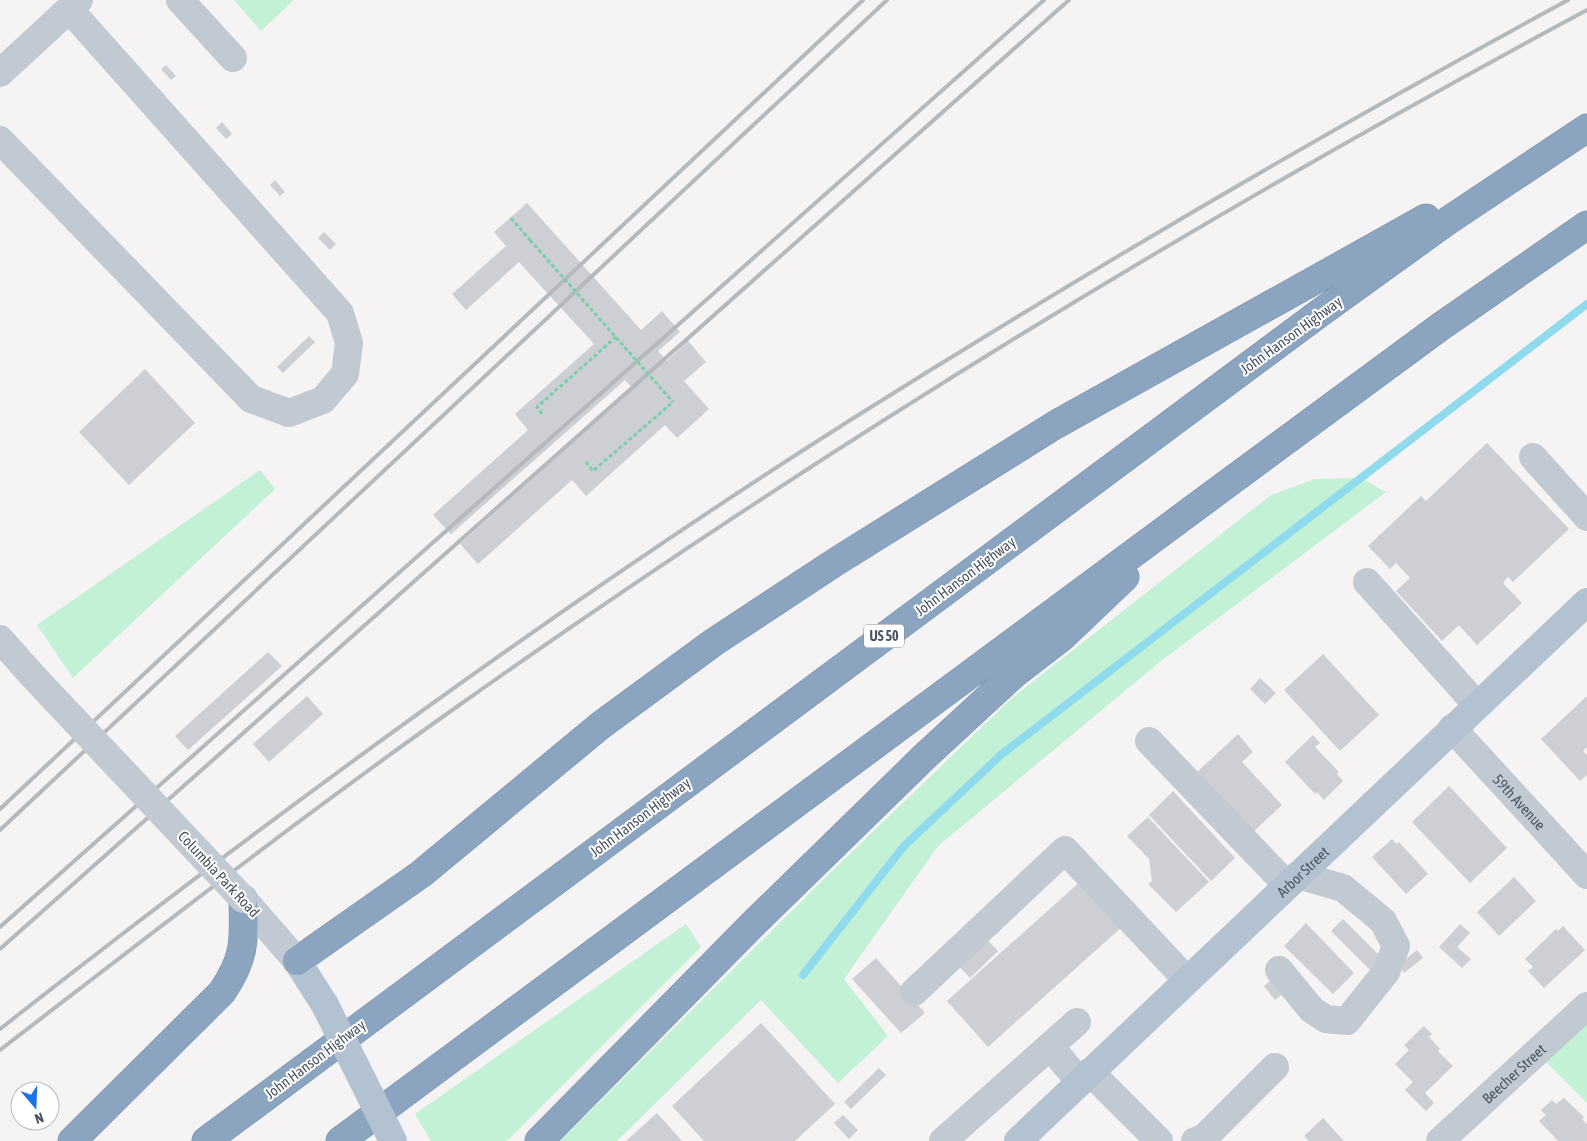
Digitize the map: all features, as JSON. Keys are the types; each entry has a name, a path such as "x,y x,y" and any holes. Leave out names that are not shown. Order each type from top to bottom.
{"highway":[{"path":"297,961 421,874 602,725 664,678 714,642 837,561 1055,425 1577,134"},
{"name":"John Hanson Highway","path":"206,1141 1313,318 1446,222 1577,134"},
{"path":"340,1141 1208,498 1448,322 1587,225"},
{"path":"539,1141 754,923 923,758 1014,674 1062,637 1208,498"},
{"path":"72,1141 222,992 239,965 242,954 243,899"}],"main road":[{"name":"Arbor Street","path":"1018,1141 1587,602"},
{"name":"Columbia Park Road","path":"297,961 325,1005 393,1141"}],"street":[{"path":"180,0 233,58"},
{"path":"0,73 74,5 340,313 349,343 345,374 322,400 289,413 251,399 0,140"},
{"path":"1533,457 1587,517"},
{"path":"1367,582 1477,705"},
{"name":"Columbia Park Road","path":"0,639 243,899 297,961"},
{"name":"59th Avenue","path":"1452,728 1587,875"},
{"path":"1149,740 1293,880 1343,888 1383,921 1396,946 1386,972 1347,1021 1326,1020 1312,1010 1279,970"},
{"path":"914,992 1065,850 1187,980"},
{"name":"Beecher Street","path":"1440,1141 1587,1006"},
{"path":"943,1141 1077,1022"},
{"path":"1050,1046 1159,1141"},
{"path":"1195,1141 1204,1138 1274,1067"}],"path":[{"path":"512,218 673,402 593,471 586,462"},
{"path":"542,414 536,407 616,337"}],"green space":[{"path":"234,0 294,0 261,31"},
{"path":"260,470 275,489 73,678 37,625"},
{"path":"1361,478 1386,492 1161,661 938,846 844,979 888,1036 838,1083 761,1000 617,1141 560,1141 829,874 1012,698 1271,495 1315,479"},
{"path":"686,924 701,947 510,1138 505,1141 431,1141 415,1114"},
{"path":"1587,1024 1587,1103 1546,1062"}],"building":[{"path":"166,65 176,76 171,80 161,69"},
{"path":"222,122 232,134 226,139 216,128"},
{"path":"275,180 285,192 280,196 270,185"},
{"path":"527,203 641,330 662,311 680,332 658,351 667,361 688,341 706,362 684,381 709,409 677,438 665,425 586,496 572,480 478,564 460,544 633,389 625,380 451,534 433,515 528,430 515,414 594,344 519,262 466,310 452,294 506,246 494,232"},
{"path":"324,232 336,244 330,250 318,238"},
{"path":"309,336 315,342 283,373 277,367"},
{"path":"145,369 195,423 129,485 79,432"},
{"path":"1487,443 1569,529 1513,582 1508,577 1503,583 1522,603 1477,645 1459,625 1442,641 1396,591 1410,578 1396,563 1390,569 1368,546 1421,496 1426,501"},
{"path":"268,652 282,666 188,750 175,736"},
{"path":"1323,654 1379,715 1340,751 1284,690"},
{"path":"1260,678 1276,693 1265,704 1250,689"},
{"path":"307,696 323,714 269,762 253,744"},
{"path":"1587,696 1587,747 1583,751 1587,755 1587,775 1580,781 1541,739"},
{"path":"1238,734 1253,752 1242,762 1282,805 1251,834 1195,774"},
{"path":"1313,735 1320,743 1315,747 1339,772 1337,774 1343,781 1324,800 1317,792 1315,794 1285,762"},
{"path":"1449,786 1507,848 1470,883 1412,822"},
{"path":"1173,791 1235,858 1211,881 1149,815"},
{"path":"1148,817 1209,882 1176,912 1148,884 1152,881 1149,859 1127,836"},
{"path":"1392,839 1397,844 1399,842 1428,874 1406,894 1372,857"},
{"path":"1514,877 1536,901 1499,936 1477,912"},
{"path":"1082,880 1123,926 988,1047 947,1001"},
{"path":"1343,919 1383,959 1371,971 1331,931"},
{"path":"1306,923 1354,973 1333,994 1284,946"},
{"path":"1460,924 1470,933 1457,947 1471,959 1462,968 1439,947"},
{"path":"1563,926 1585,950 1544,988 1528,971 1533,967 1525,959 1556,929 1558,931"},
{"path":"980,932 998,951 970,978 952,959"},
{"path":"1417,950 1423,958 1404,973 1399,965"},
{"path":"876,958 925,1013 901,1033 852,979"},
{"path":"1279,973 1291,987 1275,1000 1264,986"},
{"path":"761,1023 835,1104 795,1141 704,1141 672,1106"},
{"path":"1424,1026 1432,1034 1429,1037 1440,1049 1438,1051 1453,1066 1425,1093 1434,1103 1426,1111 1405,1090 1413,1082 1395,1064 1409,1050 1404,1045"},
{"path":"879,1068 886,1075 851,1109 844,1102"},
{"path":"1564,1098 1584,1117 1582,1119 1587,1124 1587,1141 1558,1141 1539,1121 1546,1115 1541,1110 1552,1100 1556,1104"},
{"path":"657,1113 682,1141 626,1141"},
{"path":"843,1115 858,1130 849,1139 834,1123"},
{"path":"1323,1118 1344,1141 1309,1141 1304,1136"}],"waterway":[{"path":"803,975 904,846 1002,754 1587,304"}],"railway":[{"path":"0,809 863,0"},
{"path":"0,830 887,0"},
{"path":"0,927 1044,0"},
{"path":"0,949 1069,0"},
{"path":"0,1029 207,869 312,791 525,637 742,490 940,364 1117,257 1387,100 1568,0"},
{"path":"0,1050 342,790 594,611 732,519 871,428 1012,340 1154,255 1441,89 1587,10"}]}
